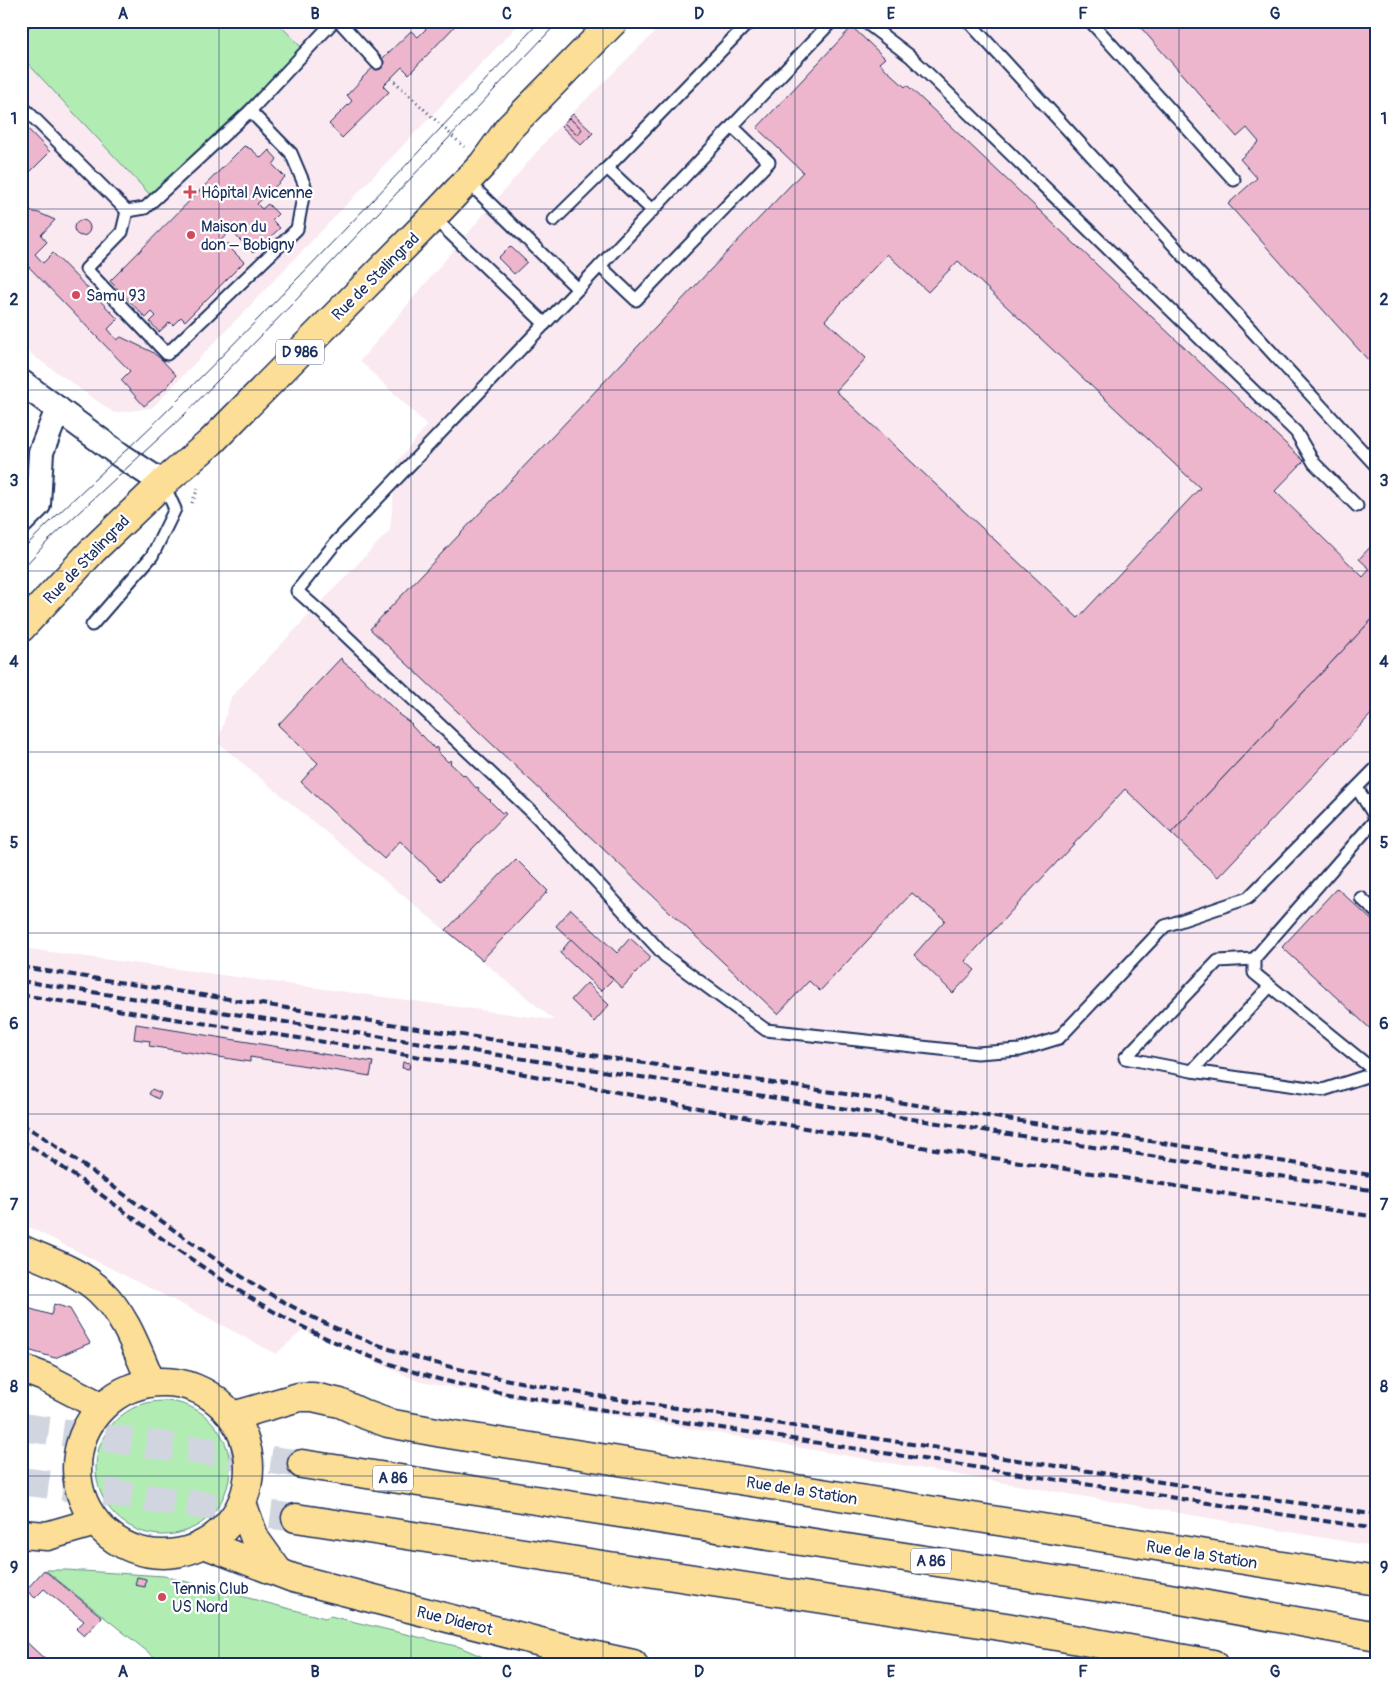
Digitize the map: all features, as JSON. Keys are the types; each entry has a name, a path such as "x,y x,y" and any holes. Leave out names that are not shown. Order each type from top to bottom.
{"main road":[{"name":"Rue de Stalingrad","path":"21,628 93,550 163,483 211,442 433,217 475,172 509,128 614,21"},
{"path":"21,1249 71,1271 99,1290 112,1305 130,1332 151,1382"},
{"path":"21,1368 44,1376 102,1407"},
{"path":"151,1382 174,1382 196,1388 216,1400 233,1416 246,1444 250,1474 242,1503 233,1520 220,1534 204,1544 182,1553 158,1554 134,1550 113,1538 95,1522 84,1504 78,1484 77,1463 81,1443 102,1407 124,1391 151,1382"},
{"name":"Rue de la Station","path":"233,1416 299,1397 313,1397 340,1403 366,1416 388,1423 442,1433 1377,1581"},
{"name":"A 86","path":"302,1464 1164,1597 1377,1636"},
{"path":"242,1503 255,1539 278,1571"},
{"path":"296,1518 1006,1628 1213,1664"},
{"path":"21,1534 47,1536 95,1522"},
{"name":"Rue Diderot","path":"204,1544 293,1578 583,1659 633,1664"}],"street":[{"path":"21,382 163,483"},
{"path":"21,522 38,505 41,452 58,409"}],"lane":[{"path":"127,211 145,208 250,111 334,21"},
{"path":"339,21 377,63"},
{"path":"554,220 750,21"},
{"path":"832,21 337,541 297,591 536,816 665,956 766,1030 977,1053 1020,1050 1060,1038 1165,926 1248,898 1377,768"},
{"path":"864,21 910,56 1296,432 1314,463 1358,506"},
{"path":"968,21 1377,467"},
{"path":"1090,21 1234,180"},
{"path":"21,105 127,211"},
{"path":"127,211 122,232 86,269 167,354 296,229 305,186 292,153 250,111"},
{"path":"600,266 636,300 769,162 732,126"},
{"path":"607,168 652,210"},
{"path":"475,172 521,233 578,289"},
{"path":"433,217 545,324"},
{"path":"92,625 152,556 175,509 163,483"},
{"path":"1357,788 1376,819 1254,959 1254,973 1376,1073"},
{"path":"1361,898 1377,913"},
{"path":"1254,959 1218,961 1124,1058 1192,1071 1323,1090 1376,1073"},
{"path":"1192,1071 1270,986"}],"path":[{"path":"391,78 450,136 475,172"}],"shaded area":[{"name":"Hôpital Avicenne","path":"21,21 522,21 152,408 114,413 21,347"},
{"path":"666,21 1377,21 1377,1547 420,1382 303,1330 276,1354 21,1223 21,948 554,1020 218,743 231,697 390,530 397,462 427,425 360,361 556,129"}],"green space":[{"path":"36,21 276,21 302,48 153,198 21,56 21,36"},
{"path":"163,1401 188,1407 210,1421 224,1443 230,1468 224,1493 210,1515 188,1529 163,1535 138,1529 116,1515 102,1493 96,1468 102,1443 116,1421 138,1407"},
{"name":"Tennis Club US Nord","path":"45,1570 164,1576 325,1618 330,1616 460,1647 499,1664 451,1664 449,1662 448,1664 163,1664"}],"building":[{"path":"434,21 448,21 454,27 409,74 402,67 383,86 389,92 342,138 329,124 352,101 347,95 411,31 418,37"},
{"path":"1135,21 1377,21 1377,354 1369,361 1228,204 1257,178 1240,159 1259,142 1247,128 1237,137"},
{"path":"850,25 885,58 879,63 905,87 907,85 1304,461 1275,491 1363,577 1370,569 1359,559 1377,542 1377,614 1171,833 1125,789 965,961 975,970 953,993 914,955 945,920 912,893 820,991 809,981 778,1014 370,629 803,172 757,128 850,29 848,27","holes":["887,254 928,292 958,261 1200,488 1078,618 836,391 866,358 825,320"]},
{"path":"573,114 593,133 581,145 561,126 564,123 577,135 582,129 569,118"},
{"path":"569,118 582,129 577,135 564,123"},
{"path":"26,127 50,152 21,181 21,131"},
{"name":"Maison du don – Bobigny","path":"244,146 251,149 261,158 269,150 277,159 273,165 285,177 257,204 262,209 268,204 278,214 272,220 280,228 253,253 231,231 221,240 225,244 229,244 232,250 244,262 185,321 181,317 173,325 170,322 159,332 150,322 156,316 152,312 146,318 110,281"},
{"name":"Samu 93","path":"21,209 39,213 55,220 41,235 47,242 35,254 43,263 53,253 118,319 108,329 117,340 121,337 152,352 176,375 167,387 144,406 121,380 130,371 28,266 21,272"},
{"path":"79,220 85,220 90,225 88,234 79,236 74,231 74,225"},
{"path":"510,246 527,262 514,274 498,258"},
{"path":"1377,614 1377,708 1218,877 1171,833"},
{"path":"341,658 398,714 412,724 421,736 435,749 436,747 437,751 448,762 450,760 450,763 464,774 476,788 479,788 478,790 490,799 502,813 506,814 441,881 400,841 384,859 301,782 318,763 278,725"},
{"path":"516,859 548,891 482,960 446,930"},
{"path":"1337,888 1377,925 1377,1035 1282,947"},
{"path":"571,909 617,953 630,938 651,957 622,988 556,926"},
{"path":"571,939 613,979 601,991 560,953"},
{"path":"587,983 609,1005 594,1022 571,1000"},
{"path":"136,1024 373,1062 370,1076 250,1057 250,1062 149,1046 150,1041 134,1039"},
{"path":"403,1062 410,1063 409,1069 402,1068"},
{"path":"152,1089 161,1093 158,1099 149,1094"},
{"path":"54,1304 70,1309 90,1343 55,1358 21,1348 21,1306 51,1315"},
{"path":"44,1570 102,1617 84,1636 76,1629 84,1621 44,1589 35,1598 26,1590"},
{"path":"137,1577 146,1579 145,1587 135,1585"},
{"path":"21,1637 49,1663 49,1664 21,1664"}],"tunnel":[{"path":"21,1427 302,1464"},
{"path":"21,1481 296,1518"}],"tram line":[{"path":"21,551 155,423 267,310 540,21"},
{"path":"21,570 48,541 184,415 297,299 559,21"}],"railway":[{"path":"21,967 1377,1176"},
{"path":"21,981 1377,1191"},
{"path":"21,995 504,1070 844,1135 1377,1217"},
{"path":"21,1124 42,1136 211,1256 260,1288 338,1329 423,1360 483,1375 604,1397 1377,1515"},
{"path":"21,1140 84,1182 207,1270 271,1310 354,1350 398,1367 442,1380 500,1393 598,1409 1377,1529"}],"place":[{"name":"Hôpital Avicenne","path":"190,192"},
{"name":"Maison du don – Bobigny","path":"191,235"},
{"name":"Samu 93","path":"76,295"},
{"name":"Tennis Club US Nord","path":"162,1597"}]}
